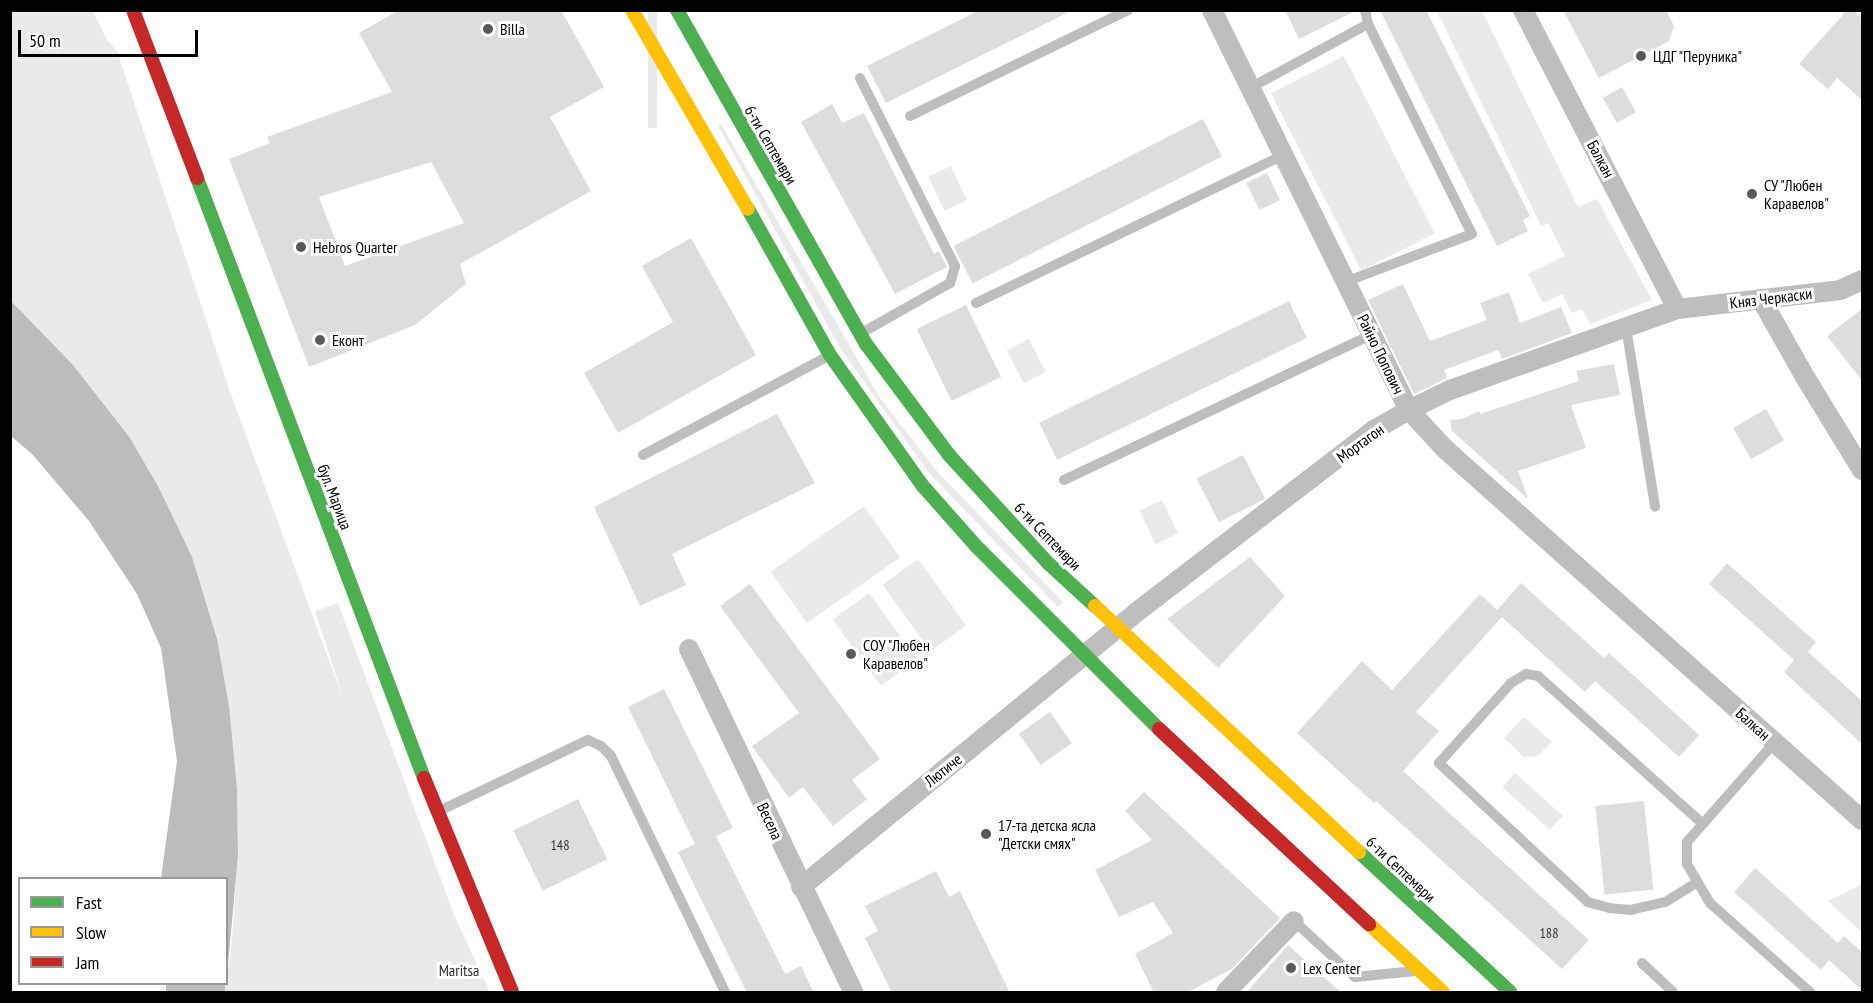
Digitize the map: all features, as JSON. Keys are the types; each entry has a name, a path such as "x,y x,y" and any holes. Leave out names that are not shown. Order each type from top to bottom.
{"main road":[{"name":"бул. Марица","path":"131,10 437,812 512,993"},
{"path":"140,10 143,39"},
{"path":"632,10 699,122 830,355 922,485 976,546 1175,746 1443,993"},
{"name":"6-ти Септември","path":"677,10 860,334 949,455 1048,563 1510,993"}],"street":[{"name":"Райно Попович","path":"1212,10 1409,410 1445,449 1646,626"},
{"name":"Балкан","path":"1523,10 1677,309"},
{"name":"Княз Черкаски","path":"1677,309 1840,290 1863,280"},
{"path":"1761,298 1804,377 1863,470"},
{"name":"Мортагон","path":"1086,655 1368,435 1409,410 1450,390 1677,309"},
{"name":"Балкан","path":"1646,626 1774,743 1863,820"},
{"name":"Весела","path":"689,649 853,993"},
{"name":"Лютиче","path":"801,887 1086,655"},
{"path":"1226,993 1294,921"}],"lane":[{"path":"910,116 1128,10"},
{"path":"1345,282 1472,234 1368,24 1365,10"},
{"path":"1250,88 1368,24"},
{"path":"860,78 955,266 950,284 860,334"},
{"path":"976,303 1283,155"},
{"path":"1626,327 1655,507"},
{"path":"1064,480 1371,335"},
{"path":"643,454 830,355"},
{"path":"1696,884 1665,902 1631,910 1610,908 1588,902 1439,763 1511,683 1526,674 1538,676 1702,823"},
{"path":"437,812 588,740 601,746 611,756 725,993"},
{"path":"1774,743 1687,842 1687,864 1696,884 1710,903 1810,993"},
{"path":"1294,921 1355,976 1418,971"},
{"path":"1642,963 1673,993"}],"green space":[{"name":"Maritsa","path":"10,11 93,11 107,40 117,51 229,389 344,701 315,611 338,603 455,917 490,992 224,992 225,985 228,985 238,856 237,789 20,312 11,301"},
{"path":"648,11 657,11 657,128 648,128"},
{"path":"1437,11 1482,11 1578,207 1597,199 1652,300 1590,324 1582,309 1572,313 1562,294 1543,303 1528,274 1565,256 1548,223 1541,226"},
{"path":"1344,56 1434,233 1361,271 1271,93"},
{"path":"721,124 880,398 936,470 1063,602 1058,607 929,473 840,348 718,126"},
{"path":"951,166 967,200 944,211 928,177"},
{"path":"1029,339 1046,372 1024,383 1007,350"},
{"path":"1162,500 1178,533 1156,544 1140,511"},
{"path":"864,506 900,558 807,623 771,571"},
{"path":"918,559 966,625 931,651 882,585"},
{"path":"869,593 917,659 881,686 833,619"},
{"path":"1524,717 1552,742 1538,756 1524,757 1504,738"},
{"path":"1515,773 1563,816 1550,830 1502,787"},
{"path":"1862,884 1862,933 1828,901"}],"shaded area":[{"path":"11,301 73,365 130,438 159,488 192,557 217,639 229,706 237,789 238,856 228,965 228,877 161,877 177,761 161,648 137,594 89,521 32,454 11,436"},
{"path":"166,985 225,985 225,992 166,992"}],"building":[{"path":"399,10 561,10 604,87 550,117 591,191 460,264 466,284 415,325 309,367 229,159 270,143 267,137 392,92 359,33","holes":["431,162 464,223 345,266 319,197"]},
{"path":"980,10 1073,10 886,103 867,66"},
{"path":"1285,10 1357,10 1299,39"},
{"path":"1380,10 1426,10 1530,216 1523,220 1528,231 1497,246"},
{"path":"1563,10 1666,10 1674,26 1669,41 1599,78"},
{"path":"1847,10 1853,10 1863,19 1863,101 1837,78 1828,89 1799,64"},
{"path":"1622,87 1636,112 1617,123 1603,98"},
{"path":"832,104 842,123 864,113 934,254 939,251 947,267 895,294 801,122"},
{"path":"1203,119 1222,156 973,284 954,246"},
{"path":"1267,173 1280,200 1259,210 1246,183"},
{"path":"691,238 756,355 618,433 584,373 673,322 642,266"},
{"path":"1403,284 1430,341 1487,320 1480,303 1509,292 1520,323 1561,307 1572,333 1502,359 1498,350 1444,370 1447,378 1414,394 1368,300"},
{"path":"1289,301 1307,338 1057,460 1039,423"},
{"path":"966,305 1001,377 952,401 917,329"},
{"path":"1863,308 1863,382 1827,336"},
{"path":"1614,364 1620,395 1571,405 1586,448 1518,471 1528,499 1452,431 1450,420 1462,419 1479,411 1480,414 1579,381 1576,371"},
{"path":"1766,409 1784,440 1751,459 1733,428"},
{"path":"777,414 815,483 672,554 686,585 640,606 594,507"},
{"path":"1243,455 1265,499 1219,522 1197,479"},
{"path":"1250,557 1285,596 1218,668 1167,619"},
{"path":"1727,563 1816,642 1808,652 1863,702 1863,745 1784,672 1794,660 1709,584"},
{"path":"1521,583 1604,658 1609,653 1699,735 1679,757 1595,681 1585,692 1502,617 1416,712 1439,731 1403,771 1589,940 1562,969 1297,733 1362,661 1392,690 1480,594 1497,610"},
{"path":"750,584 880,759 852,780 867,799 833,826 803,787 789,798 752,746 799,713 720,606"},
{"path":"664,689 733,828 716,836 785,974 801,966 814,993 747,993 678,852 695,844 628,707"},
{"path":"1050,712 1072,743 1041,765 1019,734"},
{"path":"1144,792 1280,918 1232,969 1186,993 1154,993 1135,954 1173,933 1153,902 1119,917 1095,870 1152,840 1125,811"},
{"path":"578,799 607,859 543,891 513,831"},
{"path":"1644,801 1653,890 1605,895 1595,806"},
{"path":"1755,868 1838,943 1844,936 1863,953 1863,991 1829,960 1821,970 1734,892"},
{"path":"936,871 949,897 960,891 1010,993 892,993 865,938 878,931 865,906"},
{"name":"Lex Center","path":"1288,945 1342,993 1246,993"}],"traffic: fast":[{"path":"677,10 866,344 949,455 1048,563 1095,606"},
{"path":"197,178 424,778"},
{"path":"748,209 830,355 922,485 976,546 1159,729"},
{"path":"1359,852 1510,992"}],"traffic: slow":[{"path":"632,10 748,209"},
{"path":"1095,606 1359,852"},
{"path":"1369,924 1443,992"}],"traffic: jam":[{"path":"133,10 197,178"},
{"path":"1159,729 1369,924"},
{"path":"424,778 512,992"}],"place":[{"name":"Billa","path":"488,29"},
{"name":"ЦДГ \"Перуника\"","path":"1641,56"},
{"name":"СУ \"Любен Каравелов\"","path":"1752,194"},
{"name":"Hebros Quarter","path":"301,247"},
{"name":"Еконт","path":"320,340"},
{"name":"СОУ \"Любен Каравелов\"","path":"851,654"},
{"name":"17-та детска ясла \"Детски смях\"","path":"986,834"},
{"name":"Lex Center","path":"1291,968"}]}
